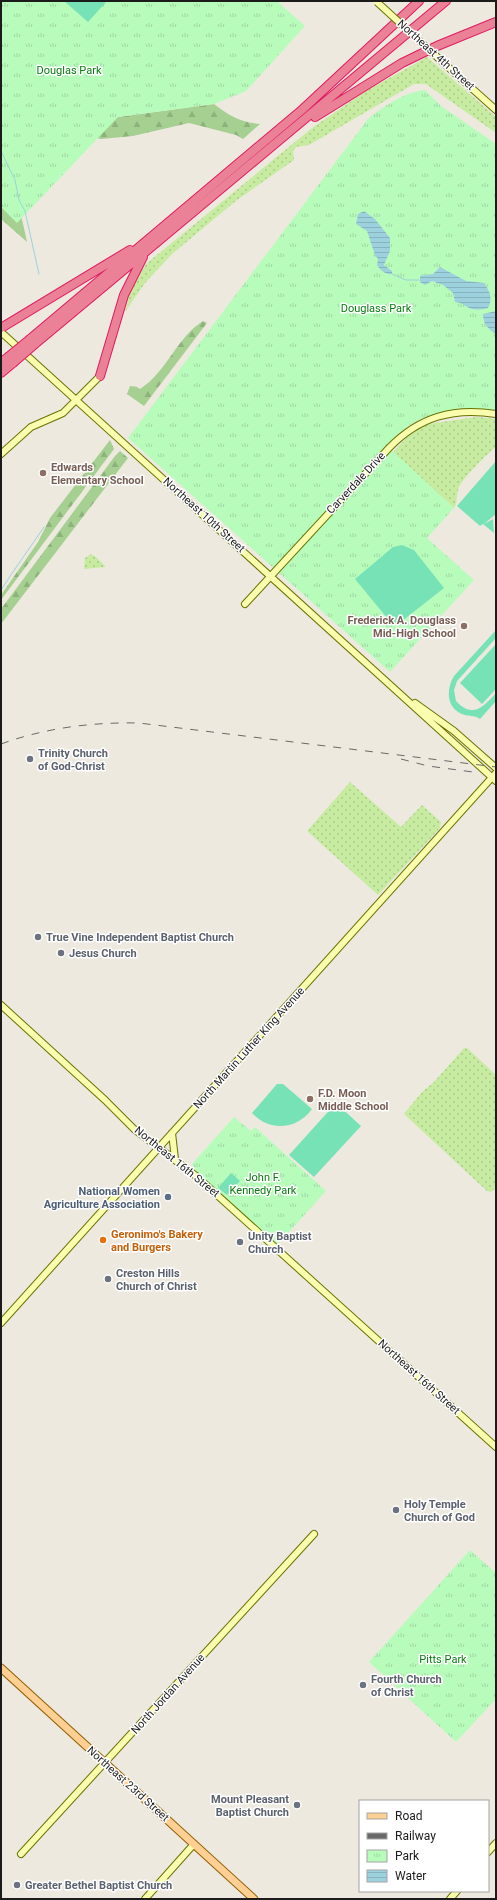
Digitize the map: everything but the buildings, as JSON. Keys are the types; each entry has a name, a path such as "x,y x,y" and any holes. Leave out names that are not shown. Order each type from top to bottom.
{"highway":[{"path":"393,26 411,1"},
{"path":"33,341 148,240 303,109 419,1"},
{"path":"1,373 10,360 145,253 446,1"},
{"path":"288,134 402,63 437,46 496,23"},
{"path":"1,328 108,262 148,240"},
{"path":"100,376 124,295 145,253"},
{"path":"1,363 10,360"}],"main road":[{"name":"Northeast 4th Street","path":"376,2 496,110"},
{"name":"Northeast 10th Street","path":"1,332 407,698 422,714 495,777"},
{"path":"1,454 31,427 56,417 77,400 100,376"},
{"name":"Carverdale Drive","path":"245,604 389,448 409,429 429,419 447,415 479,412 496,414"},
{"name":"Northeast 10th Street","path":"407,698 450,728 496,768"},
{"name":"North Martin Luther King Avenue","path":"1,1323 495,777"},
{"name":"Northeast 16th Street","path":"1,1005 105,1100 134,1129 160,1147 196,1176 496,1447"},
{"path":"172,1133 175,1159"},
{"name":"North Jordan Avenue","path":"21,1854 314,1534"},
{"name":"Northeast 23rd Street","path":"1,1668 254,1899"},
{"path":"489,1851 496,1843"},
{"path":"145,1899 194,1844"},
{"path":"489,1856 496,1848"}],"green space":[{"name":"Douglas Park","path":"1,1 277,1 305,26 246,91 214,104 118,117 17,223 1,207"},
{"path":"64,1 107,1 88,22"},
{"path":"427,57 496,117 496,133 426,84 414,84 309,145 296,147 293,151 294,160 237,200 172,254 145,283 125,312 131,289 146,264 312,128 366,91"},
{"name":"Douglass Park","path":"425,90 441,106 496,144 496,411 454,412 433,415 407,427 387,446 454,508 427,538 474,580 390,672 128,438 368,119 380,109 395,100 417,91"},
{"path":"214,104 235,118 246,122 260,124 243,139 236,135 189,123 133,136 101,139 78,133 118,117"},
{"path":"1,170 11,186 21,214 27,242 1,219"},
{"path":"203,321 207,323 144,406 127,394 130,386 140,389 149,382 157,374 186,336"},
{"path":"476,417 496,419 496,447 461,483 454,508 393,452 413,431 428,424"},
{"path":"110,440 114,449 1,600 1,595 38,542 50,518"},
{"path":"120,451 128,458 1,624 1,609"},
{"path":"496,461 496,514 484,524 493,519 494,533 483,524 480,526 457,506"},
{"path":"402,545 414,550 444,588 397,625 392,624 355,579 393,547"},
{"path":"91,554 106,567 84,569 85,558"},
{"path":"496,630 496,638 457,681 454,690 456,701 468,709 478,709 487,703 496,693 496,701 480,719 459,713 454,709 449,699 449,688 451,682 454,676"},
{"path":"496,644 496,689 482,704 460,683"},
{"path":"350,782 401,827 422,805 441,822 440,828 378,895 307,831"},
{"path":"464,1048 467,1048 496,1075 496,1188 491,1192 487,1191 404,1114 422,1092 434,1082"},
{"path":"277,1084 283,1084 312,1109 306,1116 291,1125 274,1126 259,1119 252,1113"},
{"path":"336,1103 361,1126 314,1177 289,1155"},
{"name":"John F. Kennedy Park","path":"234,1117 251,1131 255,1127 326,1191 278,1244 274,1243 199,1175 192,1164"},
{"path":"231,1173 240,1181 227,1195 218,1188"},
{"name":"Pitts Park","path":"470,1550 496,1573 496,1699 456,1742 369,1662"}],"water":[{"path":"364,211 375,219 390,238 390,251 384,265 392,271 392,274 385,273 378,267 378,259 375,255 367,231 356,224 358,214"},
{"path":"440,267 466,281 484,283 490,295 490,305 488,308 477,310 467,307 461,303 455,302 453,293 443,285 432,281 425,285 420,282 420,276 433,274"},
{"path":"496,311 496,334 486,326 483,314"}],"waterway":[{"path":"1,151 15,180 19,200 25,211 39,274"},
{"path":"392,274 406,280 419,280"},
{"path":"1,590 44,527"}],"railway":[{"path":"1,744 18,738 69,727 139,723 496,767"},
{"path":"401,759 428,766 473,772"}],"place":[{"name":"Edwards Elementary School","path":"43,473"},
{"name":"Frederick A. Douglass Mid-High School","path":"464,626"},
{"name":"Trinity Church of God-Christ","path":"30,759"},
{"name":"True Vine Independent Baptist Church","path":"38,937"},
{"name":"Jesus Church","path":"61,953"},
{"name":"F.D. Moon Middle School","path":"310,1099"},
{"name":"National Women Agriculture Association","path":"168,1197"},
{"name":"Geronimo's Bakery and Burgers","path":"103,1240"},
{"name":"Unity Baptist Church","path":"240,1242"},
{"name":"Creston Hills Church of Christ","path":"108,1279"},
{"name":"Holy Temple Church of God","path":"396,1510"},
{"name":"Fourth Church of Christ","path":"363,1685"},
{"name":"Mount Pleasant Baptist Church","path":"297,1805"},
{"name":"Greater Bethel Baptist Church","path":"17,1885"}]}
